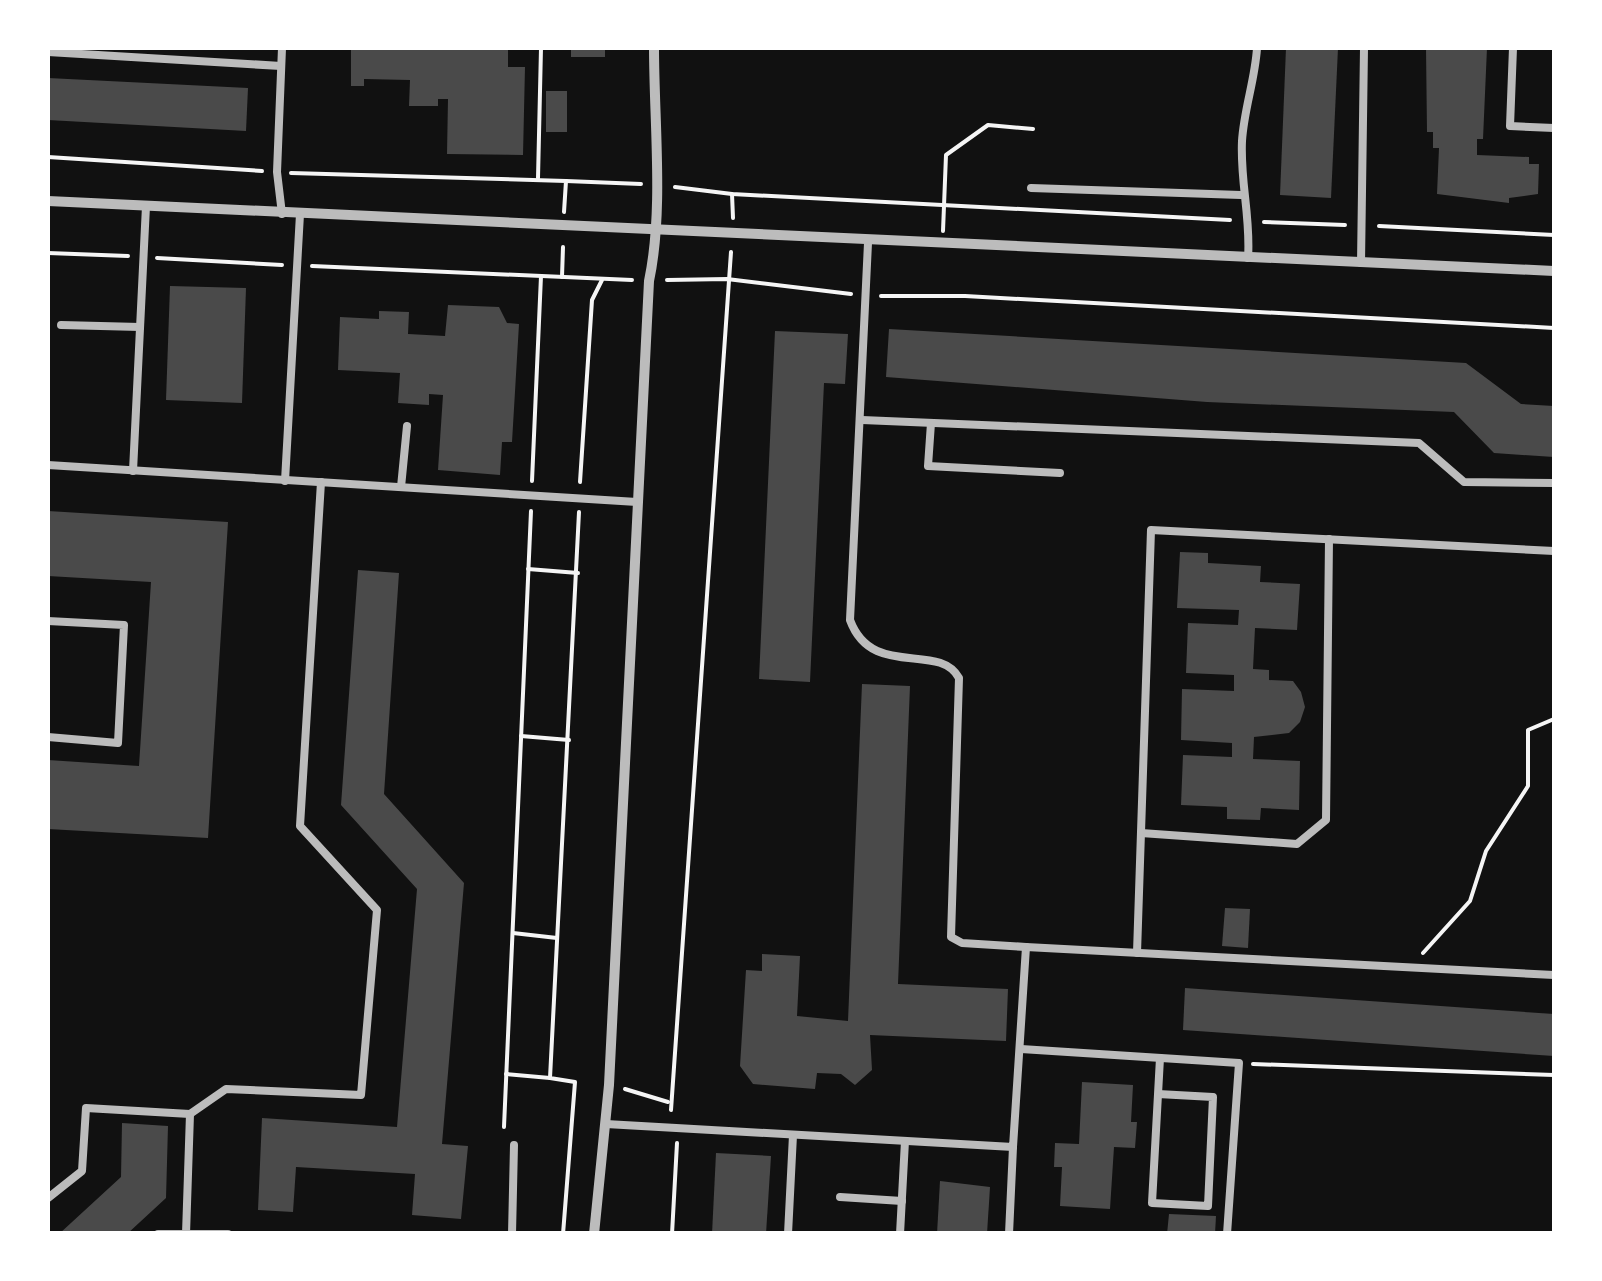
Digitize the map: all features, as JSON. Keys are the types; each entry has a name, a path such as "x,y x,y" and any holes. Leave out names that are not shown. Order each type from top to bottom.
{"street":[{"path":"594,1234 606,1124 650,281 660,230 654,184 654,48"},
{"path":"48,201 733,232 868,243 1554,271"}],"lane":[{"path":"282,48 277,172 282,214"},
{"path":"1248,258 1251,221 1241,195 1242,137 1254,88 1257,48"},
{"path":"1361,263 1364,48"},
{"path":"1513,48 1510,126 1554,128"},
{"path":"48,52 129,52 281,66"},
{"path":"1031,188 1241,195"},
{"path":"133,471 146,206"},
{"path":"286,480 300,214"},
{"path":"868,243 850,620 856,636 868,647 884,655 946,664 959,678 948,928 951,937 962,943 1554,975"},
{"path":"61,325 140,327"},
{"path":"862,420 1419,442 1464,482 1554,484"},
{"path":"931,423 928,466 1060,473"},
{"path":"401,487 406,426"},
{"path":"48,466 637,502"},
{"path":"48,1198 82,1171 86,1108 190,1114 226,1089 362,1095 377,910 300,826 321,482"},
{"path":"1137,953 1152,530 1554,551"},
{"path":"1141,833 1298,844 1326,820 1329,540"},
{"path":"48,621 124,625 118,742 48,738"},
{"path":"1008,1234 1026,947"},
{"path":"1021,1049 1239,1063 1227,1234"},
{"path":"1158,1094 1213,1097 1208,1206 1152,1203 1158,1094 1160,1058"},
{"path":"186,1232 190,1114"},
{"path":"606,1124 1013,1147"},
{"path":"788,1234 793,1134"},
{"path":"900,1234 906,1141"},
{"path":"512,1234 514,1145"},
{"path":"840,1197 902,1201"},
{"path":"158,1234 228,1234"}],"path":[{"path":"538,178 541,48"},
{"path":"942,246 946,155 988,125 1033,129"},
{"path":"48,158 277,172 538,178 654,184 732,194 1554,235"},
{"path":"562,277 566,181"},
{"path":"672,1234 678,1128 668,1102 733,232 732,194"},
{"path":"48,253 602,280 727,279 866,296 965,296 1554,328"},
{"path":"504,1127 541,276"},
{"path":"550,1078 579,497 592,300 602,280"},
{"path":"528,569 578,572"},
{"path":"1410,968 1470,900 1486,851 1528,786 1528,730 1554,719"},
{"path":"521,736 569,740"},
{"path":"512,934 558,938"},
{"path":"1239,1063 1554,1075"},
{"path":"506,1074 576,1082 563,1234"}],"building":[{"path":"351,48 508,48 508,67 525,67 523,155 447,154 448,99 438,99 438,106 409,106 410,80 364,79 364,86 351,86"},
{"path":"571,48 605,48 605,57 571,57"},
{"path":"1286,48 1338,48 1331,198 1280,195"},
{"path":"1426,48 1487,48 1483,139 1477,139 1477,155 1529,157 1529,164 1539,164 1538,194 1509,198 1509,203 1437,194 1439,148 1433,148 1433,132 1427,132"},
{"path":"48,78 248,88 246,131 48,120"},
{"path":"546,91 567,91 567,132 546,132"},
{"path":"170,286 246,288 242,403 166,400"},
{"path":"448,305 499,307 507,323 519,324 512,442 502,442 500,475 438,470 443,395 429,394 429,405 398,403 400,373 338,370 340,317 379,319 379,311 409,312 408,334 445,336"},
{"path":"889,329 1466,363 1521,404 1554,406 1554,457 1494,453 1454,412 1207,402 886,377"},
{"path":"775,331 848,334 845,384 824,383 810,682 759,679"},
{"path":"48,511 228,522 208,838 48,829 48,760 139,766 151,582 48,576"},
{"path":"1180,552 1208,553 1208,563 1261,566 1260,582 1300,584 1297,630 1255,628 1253,669 1269,670 1269,680 1293,681 1301,692 1305,707 1300,722 1289,733 1254,737 1253,759 1300,761 1299,810 1261,808 1260,820 1227,819 1227,807 1181,805 1183,755 1232,757 1232,743 1181,740 1182,689 1234,691 1234,675 1186,673 1188,623 1238,625 1239,610 1177,608"},
{"path":"358,570 399,573 384,794 464,883 442,1144 468,1146 461,1219 412,1215 415,1174 296,1167 293,1212 258,1210 262,1118 397,1127 417,889 341,805"},
{"path":"862,684 910,686 898,984 1008,989 1006,1041 870,1035 872,1070 855,1085 841,1074 817,1073 815,1089 753,1084 740,1066 746,970 762,971 762,954 800,956 797,1016 848,1021"},
{"path":"1225,908 1250,909 1248,948 1222,946"},
{"path":"1185,988 1554,1014 1554,1056 1183,1030"},
{"path":"1082,1082 1133,1085 1131,1122 1137,1122 1135,1148 1114,1147 1110,1209 1060,1206 1062,1167 1054,1167 1055,1143 1079,1144"},
{"path":"122,1123 168,1126 166,1198 127,1234 59,1234 121,1177"},
{"path":"716,1153 771,1156 766,1234 712,1234"},
{"path":"940,1181 990,1187 987,1234 937,1234"},
{"path":"1169,1214 1216,1216 1215,1234 1167,1234"}]}
